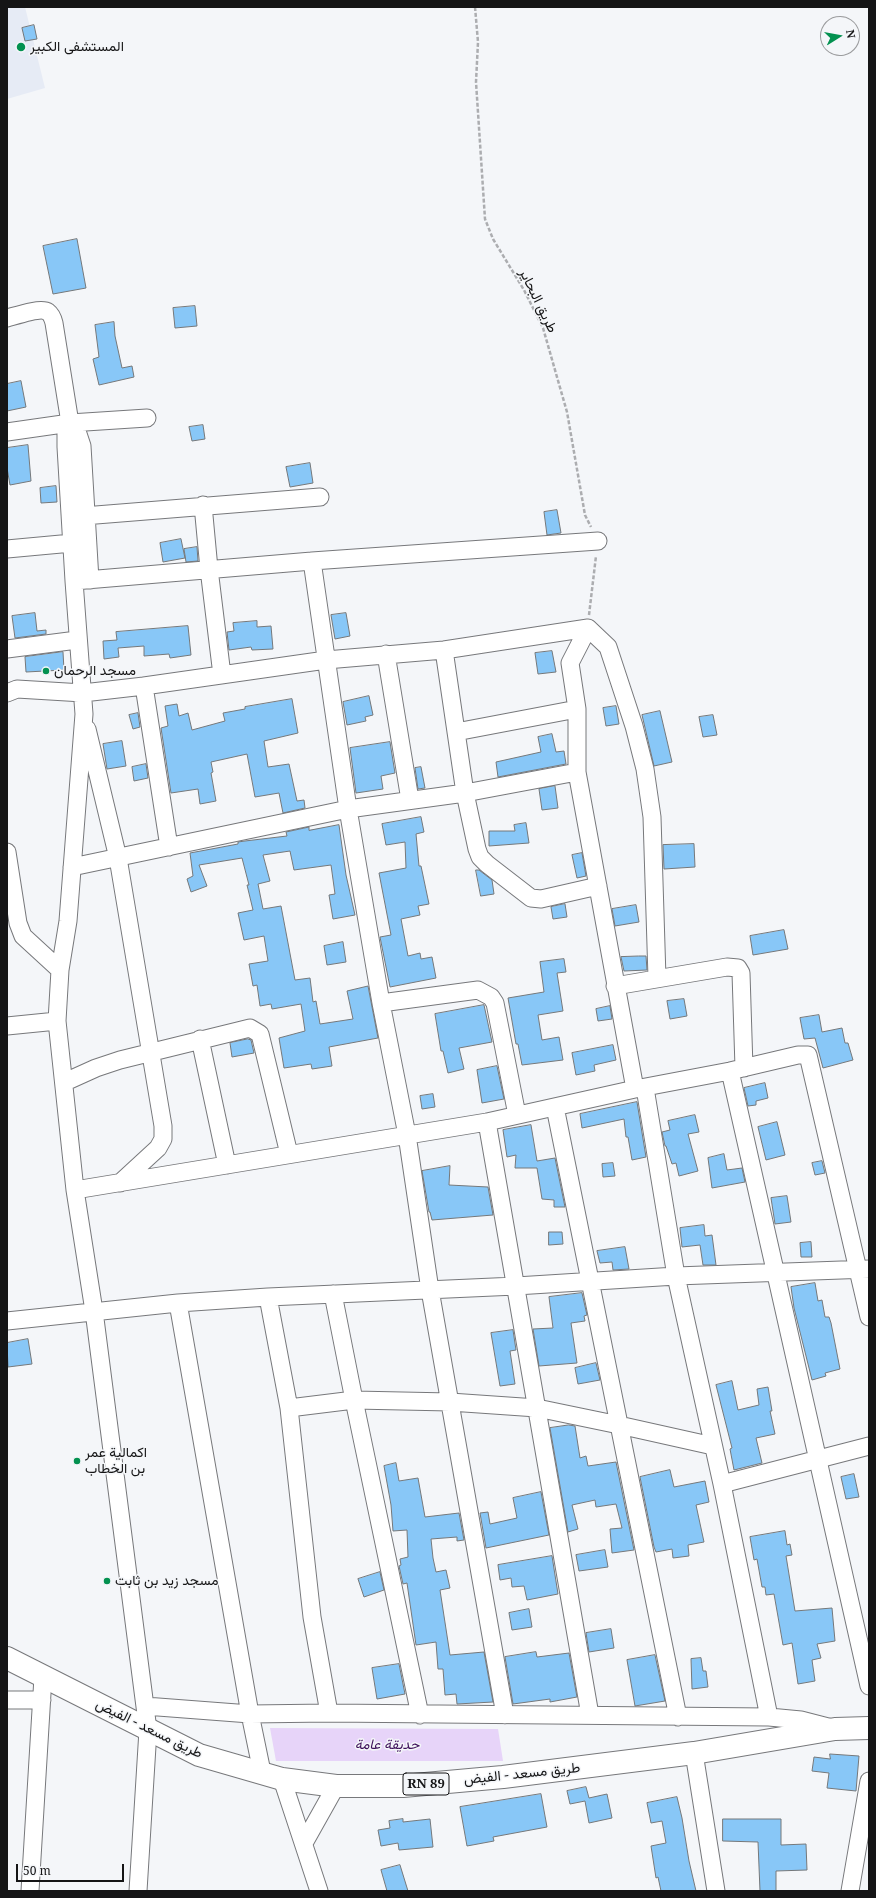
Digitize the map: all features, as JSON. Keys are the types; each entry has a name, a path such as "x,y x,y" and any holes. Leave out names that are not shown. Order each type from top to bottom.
{"main road":[{"name":"طريق مسعد - الفيض","path":"7,1658 199,1755 272,1776 336,1786 403,1786 503,1776 694,1753 835,1729 869,1728"}],"street":[{"path":"7,318 41,310 47,311 52,316 70,422 66,434 66,447 79,517 82,581 77,640 84,714 68,921 60,970 58,1021 76,1190 94,1311 148,1730 138,1891"},
{"path":"7,432 70,422 147,418"},
{"path":"79,517 203,505 320,497"},
{"path":"203,505 222,675"},
{"path":"79,517 72,543 82,581"},
{"path":"82,581 312,561 598,541"},
{"path":"7,549 72,543"},
{"path":"312,561 348,809 381,1003 407,1135 430,1290 505,1715"},
{"path":"10,688 83,693 144,686 326,660 444,650 588,628"},
{"path":"588,628 570,663 577,709 577,772 615,986 640,1089 676,1276 722,1484 769,1717"},
{"path":"588,628 608,647 634,726 645,769 652,817 657,978"},
{"path":"7,649 77,640"},
{"path":"444,650 465,793 480,857 531,898 541,899 598,886"},
{"path":"386,654 410,800"},
{"path":"144,686 169,847"},
{"path":"456,732 577,709"},
{"path":"84,714 118,858 163,1126 163,1139 158,1148 120,1182"},
{"path":"72,867 348,809 465,793 577,772"},
{"path":"7,852 18,923 23,936 60,970"},
{"path":"615,986 727,967 738,968 741,977 737,1070 776,1273 869,1686"},
{"path":"381,1003 478,990 491,997 495,1003 517,1115"},
{"path":"7,1026 58,1021"},
{"path":"65,1082 96,1068 200,1039 250,1028 260,1034 289,1154"},
{"path":"200,1039 227,1165"},
{"path":"76,1190 487,1122 737,1070 798,1055 808,1055 864,1269 869,1317"},
{"path":"555,1107 678,1717"},
{"path":"487,1122 590,1715"},
{"path":"7,1321 178,1303 268,1297 516,1286 676,1276 864,1269"},
{"path":"333,1294 420,1715"},
{"path":"268,1297 289,1408 312,1617 329,1713"},
{"path":"178,1303 250,1714 272,1776 304,1843 319,1891"},
{"path":"289,1408 354,1400 450,1402 537,1408 713,1446"},
{"path":"722,1484 869,1446"},
{"path":"30,1891 43,1677"},
{"path":"7,1700 42,1700"},
{"path":"145,1706 250,1714 329,1713 769,1717 801,1720 835,1729"},
{"path":"694,1753 716,1891"},
{"path":"850,1891 869,1781"},
{"path":"304,1843 336,1786"}],"path":[{"name":"طريق البحاير","path":"475,7 478,42 476,82 485,219 493,239 524,290 543,328 567,412 586,515 598,541"},
{"path":"588,628 598,541"}],"shaded area":[{"name":"المستشفى الكبير","path":"7,7 25,7 45,88 7,99"}],"green space":[{"name":"حديقة عامة","path":"270,1728 498,1729 503,1761 276,1761"}],"building":[{"path":"34,25 37,39 25,41 22,28"},
{"path":"77,239 86,288 53,294 43,246"},
{"path":"195,306 197,326 175,328 173,308"},
{"path":"114,322 115,336 122,368 132,366 134,377 99,385 93,359 99,357 95,325"},
{"path":"21,381 26,407 7,411 7,384"},
{"path":"203,425 205,439 192,441 189,427"},
{"path":"28,445 31,481 10,485 7,468 7,448"},
{"path":"310,463 313,483 290,487 286,467"},
{"path":"56,486 57,502 41,503 40,488"},
{"path":"557,510 561,533 547,535 544,512"},
{"path":"181,539 185,558 163,562 160,543"},
{"path":"197,547 198,561 186,562 184,549"},
{"path":"35,613 37,631 46,630 46,634 15,638 12,616"},
{"path":"346,613 350,636 335,639 331,615"},
{"path":"257,621 257,627 271,626 273,649 252,650 251,647 229,650 227,632 234,631 233,623"},
{"path":"188,626 191,655 170,658 169,654 144,656 144,646 118,648 119,657 104,659 103,641 117,640 116,632"},
{"path":"552,651 556,672 538,674 535,653"},
{"path":"63,652 64,670 26,672 25,657"},
{"path":"369,696 373,715 365,717 366,721 347,725 343,702"},
{"path":"292,699 298,733 264,741 268,767 289,764 297,801 304,800 305,808 283,813 279,793 255,797 247,754 211,762 213,772 211,773 216,801 200,804 198,789 171,793 161,728 168,726 165,706 177,704 179,716 188,713 192,730 225,721 223,713 245,709 245,707"},
{"path":"616,706 619,724 606,726 603,708"},
{"path":"660,711 672,762 654,766 642,715"},
{"path":"138,713 140,727 133,729 129,715"},
{"path":"713,715 717,735 703,737 699,717"},
{"path":"552,734 556,752 564,751 566,764 498,777 496,762 541,752 538,737"},
{"path":"122,741 126,766 107,769 103,744"},
{"path":"390,742 395,773 381,776 383,789 356,793 350,748"},
{"path":"146,764 148,778 134,781 132,767"},
{"path":"421,767 425,788 418,789 415,768"},
{"path":"555,786 558,808 542,810 539,789"},
{"path":"421,817 424,832 416,834 419,866 421,866 429,904 418,906 420,915 401,919 408,956 420,953 421,959 432,957 436,978 390,987 380,937 391,935 379,873 406,868 405,842 386,845 382,824"},
{"path":"526,823 529,843 489,846 489,831 515,831 514,825"},
{"path":"339,825 346,875 355,915 333,919 329,895 335,894 331,865 294,870 290,851 263,855 270,881 258,884 263,909 281,906 295,980 310,978 313,1002 316,1001 320,1024 353,1019 347,991 368,986 378,1038 329,1047 332,1066 312,1069 311,1064 284,1068 279,1038 305,1031 301,1004 272,1009 271,1004 260,1006 257,985 253,986 249,964 268,961 264,936 244,940 238,913 253,910 247,885 249,885 242,858 199,865 207,886 191,892 187,879 193,876 190,853 238,844 238,842 287,836 286,832 309,827 309,830"},
{"path":"694,844 695,867 664,869 663,845"},
{"path":"582,853 586,876 577,878 572,855"},
{"path":"476,870 479,870 492,880 494,894 481,896"},
{"path":"565,904 567,917 553,919 551,907"},
{"path":"636,905 639,922 615,926 612,909"},
{"path":"784,930 788,949 753,955 750,936"},
{"path":"343,942 346,962 327,965 324,946"},
{"path":"646,956 647,970 624,971 621,957"},
{"path":"564,959 566,972 557,973 563,1011 538,1015 542,1040 559,1037 563,1060 522,1065 518,1044 516,1044 508,998 544,992 540,962"},
{"path":"684,999 687,1016 670,1019 667,1001"},
{"path":"484,1005 492,1042 459,1048 464,1069 448,1073 443,1051 441,1051 435,1014"},
{"path":"610,1006 612,1019 598,1021 596,1009"},
{"path":"819,1015 822,1032 842,1028 845,1043 848,1043 853,1060 823,1068 815,1038 804,1039 800,1018"},
{"path":"248,1039 251,1040 254,1053 232,1057 230,1043"},
{"path":"613,1045 616,1060 594,1065 595,1071 576,1075 572,1053"},
{"path":"497,1066 504,1099 482,1103 477,1070"},
{"path":"765,1083 768,1098 756,1101 756,1105 748,1106 744,1088"},
{"path":"433,1094 435,1107 422,1109 420,1096"},
{"path":"637,1102 646,1157 632,1160 628,1137 626,1137 624,1119 582,1128 580,1114"},
{"path":"695,1115 699,1132 688,1134 698,1171 679,1176 676,1163 672,1164 665,1146 662,1132 670,1130 668,1121"},
{"path":"777,1122 785,1155 766,1160 758,1127"},
{"path":"531,1125 537,1161 555,1158 565,1207 554,1207 554,1200 542,1199 537,1168 515,1168 516,1155 507,1157 503,1130"},
{"path":"724,1154 727,1170 742,1168 745,1182 712,1188 708,1158"},
{"path":"822,1161 825,1173 815,1175 812,1163"},
{"path":"613,1163 615,1176 603,1177 602,1164"},
{"path":"450,1166 449,1185 488,1187 493,1215 432,1220 429,1212 422,1171"},
{"path":"787,1196 791,1222 775,1224 771,1198"},
{"path":"704,1225 705,1236 712,1235 716,1265 703,1265 700,1245 682,1247 680,1228"},
{"path":"549,1232 562,1232 563,1244 549,1245"},
{"path":"811,1242 812,1257 801,1257 800,1243"},
{"path":"625,1247 629,1269 613,1270 612,1262 600,1263 597,1251"},
{"path":"815,1283 818,1301 822,1300 825,1317 829,1317 831,1323 840,1369 825,1373 826,1376 812,1380 794,1308 791,1287"},
{"path":"582,1293 587,1315 584,1316 585,1321 571,1323 577,1363 539,1366 533,1329 553,1328 549,1297"},
{"path":"513,1330 516,1350 510,1351 515,1384 500,1386 491,1333"},
{"path":"28,1339 32,1364 8,1367 7,1343"},
{"path":"596,1363 600,1380 578,1384 575,1368"},
{"path":"732,1381 738,1410 759,1405 757,1389 768,1387 772,1411 770,1411 775,1434 756,1438 762,1463 734,1470 730,1449 732,1448 716,1385"},
{"path":"569,1425 575,1426 580,1458 586,1456 588,1466 616,1462 634,1550 612,1553 610,1529 622,1528 616,1504 596,1507 595,1500 572,1505 578,1529 568,1532 550,1428"},
{"path":"396,1463 399,1481 418,1478 425,1517 459,1513 464,1540 457,1541 457,1537 431,1539 436,1572 446,1570 450,1588 440,1590 450,1655 484,1652 493,1702 457,1704 456,1694 445,1695 443,1669 438,1669 436,1642 416,1645 407,1583 403,1584 399,1566 401,1565 400,1559 408,1557 407,1530 393,1531 391,1505 384,1466"},
{"path":"670,1470 674,1487 705,1481 709,1502 696,1505 704,1542 688,1545 689,1556 673,1558 672,1549 656,1552 654,1547 640,1477"},
{"path":"854,1474 859,1497 846,1499 841,1477"},
{"path":"541,1492 549,1535 486,1548 480,1513 488,1512 490,1524 517,1518 513,1498"},
{"path":"785,1531 787,1545 790,1544 792,1555 786,1556 795,1611 832,1608 835,1641 817,1644 821,1658 812,1660 815,1681 798,1684 792,1643 783,1645 774,1594 766,1595 765,1587 762,1587 757,1559 754,1560 750,1537"},
{"path":"605,1550 608,1567 579,1571 576,1555"},
{"path":"552,1556 558,1594 527,1600 524,1586 512,1587 511,1578 500,1580 498,1565"},
{"path":"380,1572 384,1590 364,1597 358,1579"},
{"path":"529,1609 532,1627 512,1630 509,1613"},
{"path":"611,1629 614,1648 589,1652 586,1633"},
{"path":"536,1652 537,1657 569,1653 577,1697 550,1702 550,1699 513,1704 505,1657"},
{"path":"655,1655 665,1701 635,1706 627,1660"},
{"path":"701,1658 703,1671 706,1671 708,1687 692,1689 691,1659"},
{"path":"399,1664 405,1694 377,1699 372,1668"},
{"path":"830,1754 859,1756 856,1791 827,1788 829,1773 812,1771 814,1757 830,1759"},
{"path":"586,1787 589,1798 607,1794 612,1818 589,1823 585,1801 570,1804 567,1791"},
{"path":"541,1794 547,1827 493,1837 494,1841 467,1846 460,1807"},
{"path":"677,1797 696,1891 661,1891 658,1877 656,1878 651,1846 666,1843 662,1821 651,1823 647,1803"},
{"path":"403,1819 403,1822 430,1819 433,1847 399,1850 398,1843 381,1846 378,1830 390,1828 389,1821"},
{"path":"723,1819 781,1819 781,1845 806,1844 807,1870 776,1871 776,1891 760,1891 758,1842 723,1841"},
{"path":"400,1865 408,1891 387,1891 381,1870"}],"place":[{"name":"المستشفى الكبير","path":"21,47"},
{"name":"مسجد الرحمان","path":"46,671"},
{"name":"اكمالية عمر بن الخطاب","path":"77,1461"},
{"name":"مسجد زيد بن ثابت","path":"107,1581"}]}
